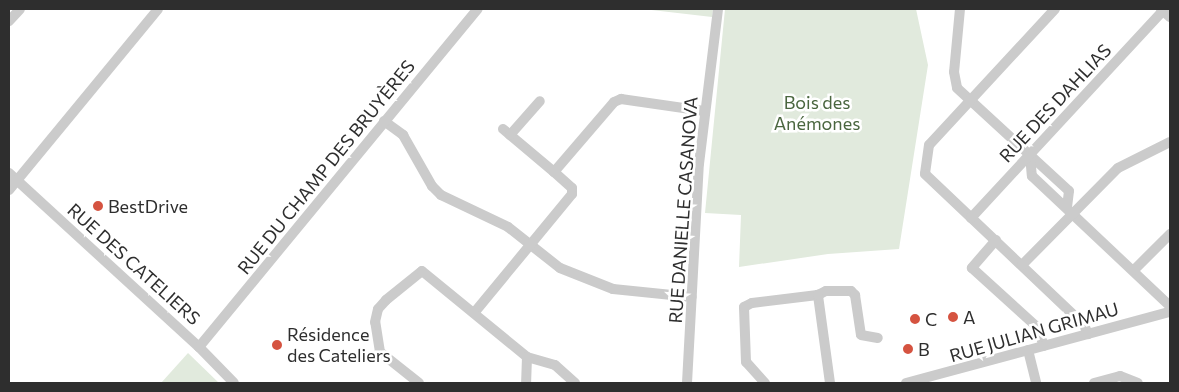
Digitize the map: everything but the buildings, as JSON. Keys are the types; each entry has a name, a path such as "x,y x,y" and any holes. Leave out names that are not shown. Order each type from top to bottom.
{"street":[{"path":"9,21 20,9"},
{"path":"9,190 158,9"},
{"name":"RUE DU CHAMP DES BRUYÈRES","path":"199,346 478,9"},
{"name":"RUE DANIELLE CASANOVA","path":"687,383 704,110 718,9"},
{"path":"960,9 954,81 957,88 1069,191 1070,210 1170,306"},
{"path":"1055,9 929,145 924,174 1084,324 1088,334"},
{"name":"RUE DES DAHLIAS","path":"971,218 1165,12"},
{"path":"554,172 614,102 620,99 704,110"},
{"path":"474,313 528,245 572,194 572,188 507,132 540,101"},
{"path":"384,121 404,135 432,186 440,195 493,218 560,268 613,289 692,297"},
{"path":"1022,264 1070,210 1118,168 1170,142"},
{"name":"RUE DES CATELIERS","path":"9,173 199,346 234,383"},
{"path":"1134,270 1170,234"},
{"path":"996,240 972,268 1037,327 1044,346"},
{"path":"419,383 380,352 376,338 378,310 422,271 527,357 555,366 575,383"},
{"path":"765,383 746,362 744,307 752,303 818,295 826,291 851,290 856,295 862,335 878,338"},
{"path":"818,295 830,383"},
{"name":"RUE JULIAN GRIMAU","path":"906,383 1170,312"},
{"path":"1028,350 1036,383"},
{"path":"526,383 527,357"},
{"path":"1094,383 1120,376 1138,383"}],"green space":[{"path":"643,9 713,9 712,17"},
{"name":"Bois des Anémones","path":"725,9 916,9 928,65 899,249 828,254 739,267 741,215 705,213"},
{"path":"188,353 219,383 161,383"}],"place":[{"name":"BestDrive","path":"98,206"},
{"name":"A","path":"953,317"},
{"name":"C","path":"915,319"},
{"name":"Résidence des Cateliers","path":"277,345"},
{"name":"B","path":"908,349"}]}
